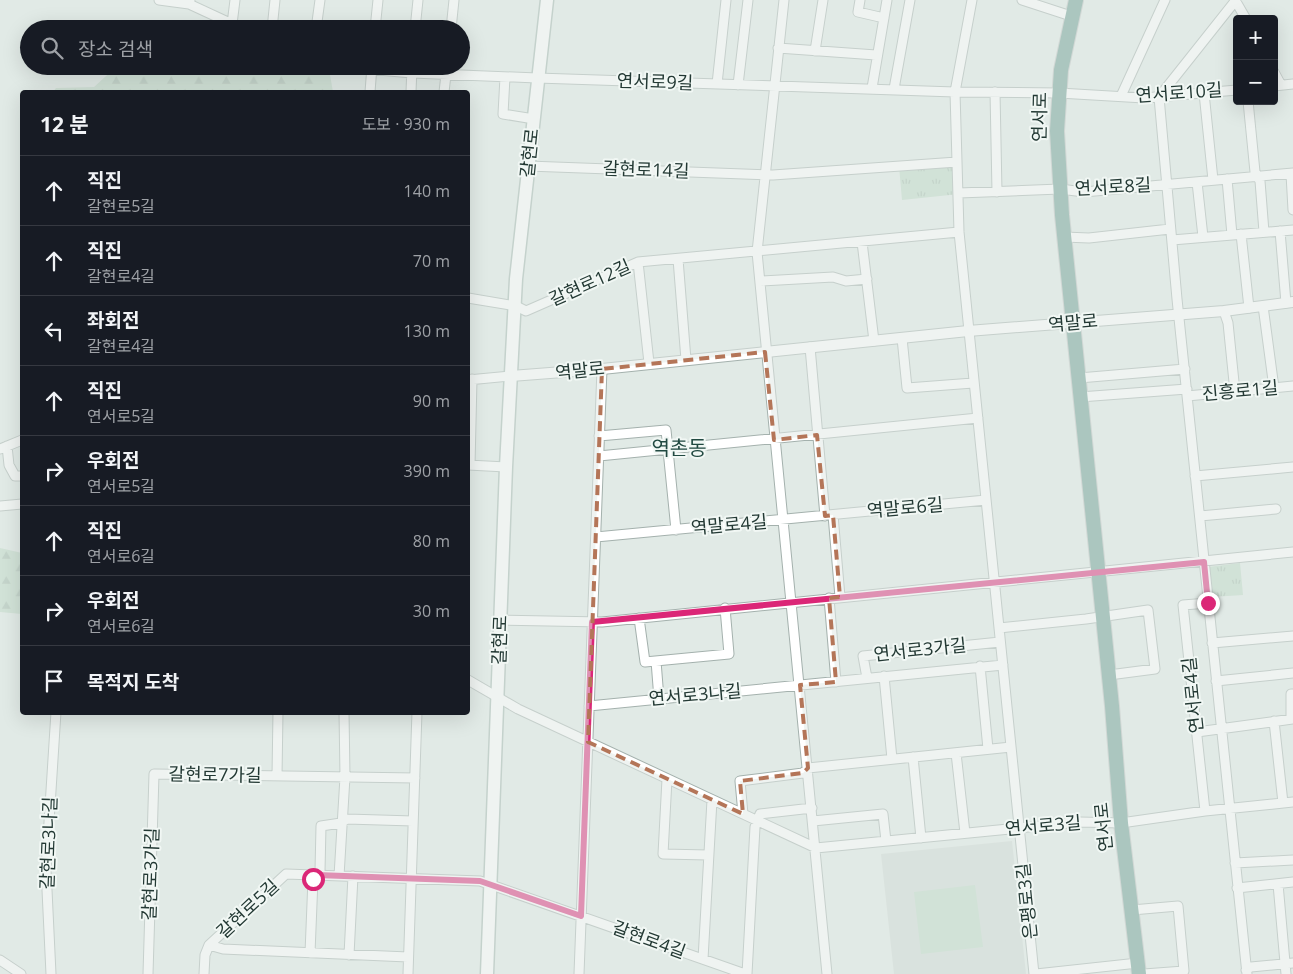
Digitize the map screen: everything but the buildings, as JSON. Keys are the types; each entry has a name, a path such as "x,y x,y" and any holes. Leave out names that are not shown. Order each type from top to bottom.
{"main road":[{"name":"갈현로","path":"487,974 506,467 516,279 547,0"},
{"name":"연서로","path":"1076,0 1071,16 1061,70 1057,131 1060,189 1109,675 1121,823 1140,970"}],"street":[{"path":"159,0 189,1 225,20"},
{"path":"232,20 235,0"},
{"path":"273,20 275,0"},
{"path":"317,20 320,0"},
{"path":"376,20 378,0"},
{"path":"416,20 418,0"},
{"path":"452,20 454,0"},
{"path":"717,84 726,0"},
{"path":"738,84 748,0"},
{"path":"815,51 823,0"},
{"path":"860,0 858,12 884,18"},
{"path":"872,88 876,55 888,0"},
{"path":"894,89 910,0"},
{"path":"972,0 955,92 959,232 1020,828"},
{"path":"1022,0 1071,16"},
{"name":"연서로10길","path":"1121,96 1165,0"},
{"path":"1159,96 1236,0 1244,15"},
{"path":"766,352 757,252 778,48 780,1"},
{"path":"778,48 876,55"},
{"name":"연서로9길","path":"470,72 537,78 955,92 1060,93"},
{"path":"370,90 371,75"},
{"path":"411,90 412,75"},
{"path":"444,90 446,75"},
{"path":"505,76 503,114 534,119"},
{"path":"1278,86 1293,84"},
{"name":"연서로10길","path":"1060,93 1159,96 1233,90"},
{"path":"995,92 997,192"},
{"path":"1204,93 1213,180"},
{"name":"연서로8길","path":"1159,96 1166,185"},
{"path":"1248,105 1255,172 1264,232"},
{"name":"갈현로14길","path":"528,166 764,175 957,162"},
{"path":"1292,174 1293,210"},
{"name":"연서로8길","path":"958,192 1060,189 1084,192 1292,174"},
{"path":"1227,179 1249,308"},
{"path":"1197,182 1203,237"},
{"path":"1166,185 1196,476 1293,467"},
{"path":"1064,237 1088,238 1170,229"},
{"path":"1172,240 1293,230"},
{"name":"역말로","path":"511,376 602,369 968,331 1073,324 1290,303 1280,231"},
{"name":"갈현로12길","path":"516,306 526,311 638,262 959,232"},
{"path":"862,242 874,341"},
{"path":"678,259 686,360"},
{"path":"638,262 649,364"},
{"path":"760,281 833,276 846,281 867,279"},
{"path":"470,298 516,306"},
{"path":"1263,306 1274,388"},
{"path":"1224,310 1228,322 1235,392"},
{"path":"902,338 907,388 974,383"},
{"path":"810,347 818,435 840,597"},
{"name":"역말로4길","path":"766,352 790,601"},
{"path":"579,974 602,369"},
{"path":"1079,378 1185,369"},
{"path":"470,380 511,376"},
{"name":"진흥로1길","path":"1187,392 1235,392 1293,386"},
{"path":"1080,397 1187,392"},
{"path":"598,456 774,440 978,418"},
{"path":"599,436 666,430 676,530"},
{"path":"20,441 4,447 9,465 15,476 20,476"},
{"path":"470,465 506,467"},
{"name":"연서로4길","path":"1196,476 1246,972"},
{"name":"역말로6길","path":"829,515 986,500"},
{"path":"0,506 20,504"},
{"path":"1200,516 1276,509"},
{"name":"역말로4길","path":"596,537 829,515"},
{"path":"500,620 592,622 640,618 790,601 1098,574 1293,552"},
{"path":"829,598 836,682"},
{"path":"790,601 800,685 827,974"},
{"name":"연서로4길","path":"1205,811 1184,605 1208,603"},
{"path":"640,618 645,662 729,654 725,608"},
{"path":"999,628 1148,610 1155,669 1109,675"},
{"path":"1212,643 1293,636"},
{"name":"연서로3가길","path":"867,678 863,656 1000,642"},
{"path":"656,661 659,699"},
{"name":"연서로3가길","path":"800,685 1003,665"},
{"name":"연서로3가길","path":"980,666 988,749"},
{"path":"1216,681 1293,673"},
{"name":"연서로3가길","path":"884,676 892,759"},
{"path":"470,681 498,698 588,742 816,848"},
{"name":"연서로3나길","path":"589,706 800,685"},
{"path":"1197,732 1221,730 1227,726 1292,719 1292,694"},
{"name":"갈현로3나길","path":"51,974 46,869 56,715"},
{"name":"갈현로7가길","path":"277,776 278,715"},
{"path":"339,876 345,777 344,715"},
{"path":"408,974 417,715"},
{"path":"1274,721 1283,803"},
{"path":"743,814 740,781 803,773 808,768 1011,747"},
{"path":"956,752 965,833"},
{"path":"913,757 921,838"},
{"name":"갈현로7가길","path":"154,774 415,778"},
{"name":"갈현로3가길","path":"148,974 154,774"},
{"path":"667,779 663,854 708,855"},
{"path":"703,959 712,800"},
{"path":"1121,823 1229,808 1293,802"},
{"path":"757,821 760,814 812,808"},
{"path":"813,821 883,814 886,841"},
{"path":"310,953 313,879 320,871 322,826 341,823 347,819 413,821"},
{"name":"갈현로4길","path":"490,883 746,974 755,827 757,821"},
{"name":"연서로3길","path":"816,848 1080,822 1121,823"},
{"name":"은평로3길","path":"1020,828 1035,974"},
{"path":"1235,863 1293,860"},
{"name":"갈현로5길","path":"204,974 205,955 210,945 286,874 480,881 490,883"},
{"path":"349,955 353,876"},
{"path":"1237,888 1293,882"},
{"path":"1278,884 1289,963 1286,974"},
{"path":"1035,974 1140,970 1184,971 1178,906 1132,910"},
{"name":"갈현로5길","path":"210,945 223,950 408,957"},
{"path":"0,960 22,974"},
{"path":"1246,972 1251,967 1289,963"}],"highlighted area":[{"path":"765,352 774,440 817,435 825,516 833,515 840,597 829,598 836,682 800,685 808,768 803,773 740,781 743,814 588,742 602,369"}],"shaded area":[{"path":"1012,841 1026,974 894,974 881,854"}],"green space":[{"path":"107,75 330,75 333,90 54,90 56,88 94,87"},
{"path":"957,163 959,194 902,200 899,166"},
{"path":"0,548 20,553 20,614 0,612"},
{"path":"1240,563 1243,595 1212,597 1208,567"},
{"path":"975,885 983,947 921,954 914,892"}],"district":[{"name":"역촌동","path":"679,448"}],"route":[{"path":"313,879 317,875 480,881 581,916 592,622 790,601 1098,574 1204,562 1208,603"}]}
